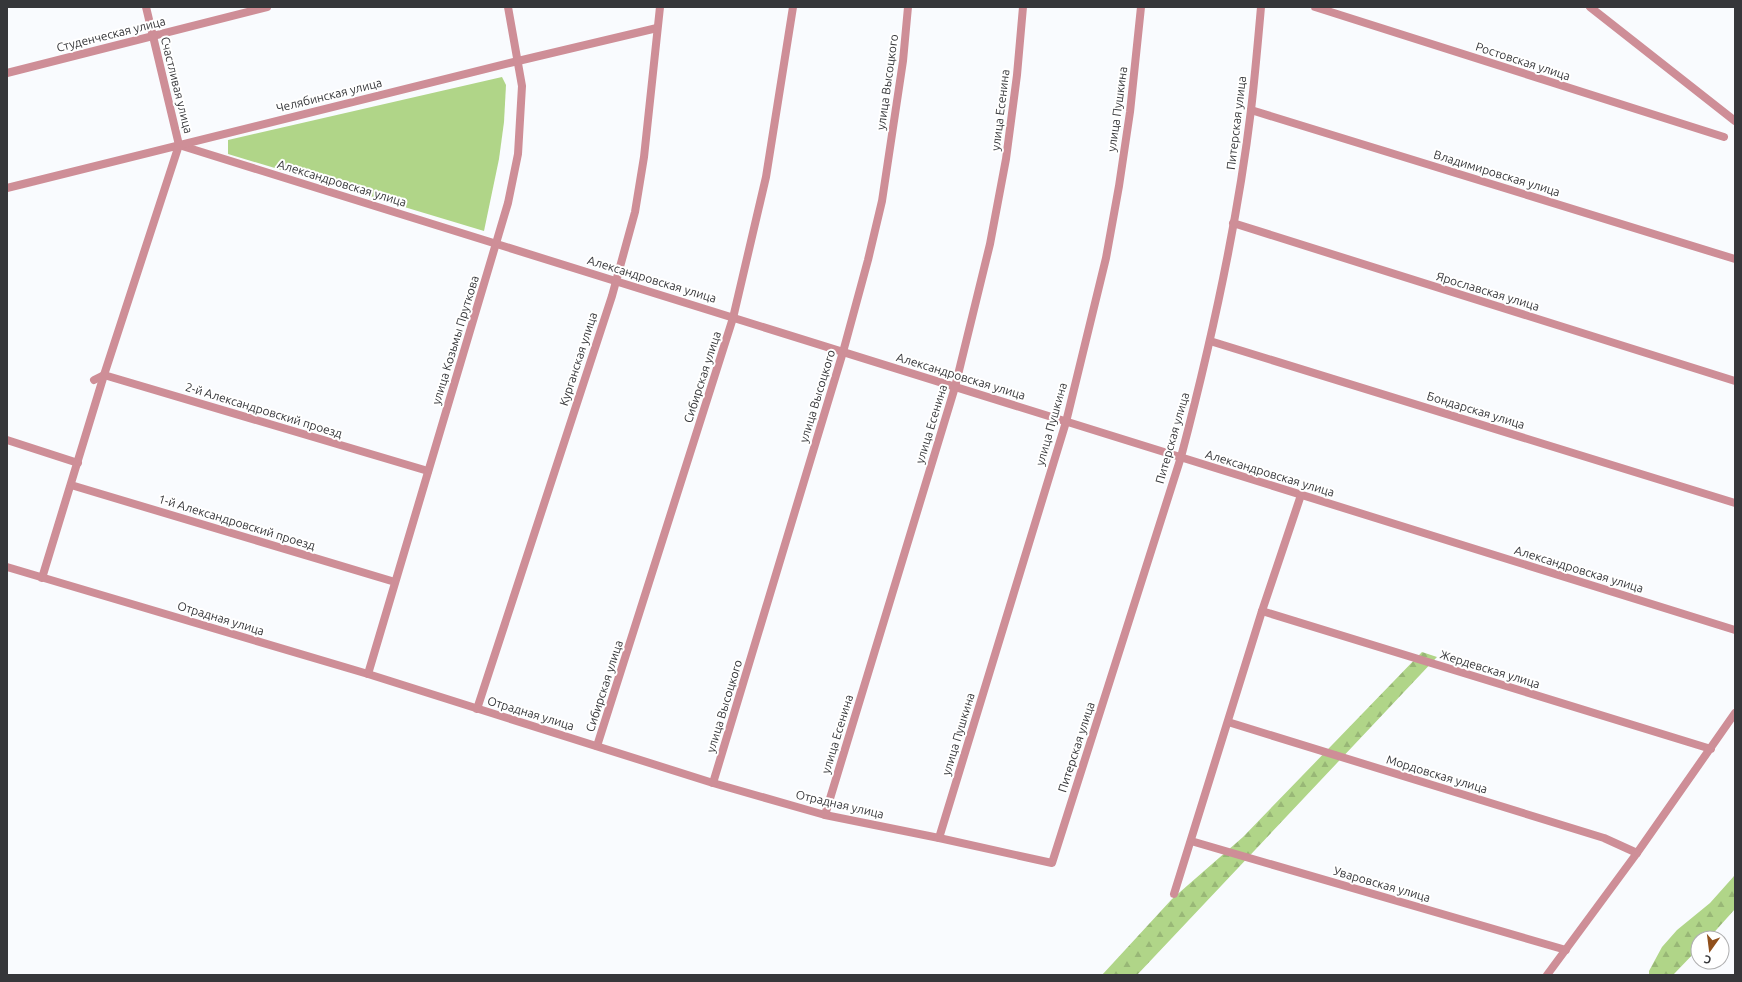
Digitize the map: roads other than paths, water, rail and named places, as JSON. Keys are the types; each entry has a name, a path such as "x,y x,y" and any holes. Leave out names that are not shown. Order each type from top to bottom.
{"street":[{"name":"Счастливая улица","path":"146,7 179,145"},
{"name":"Студенческая улица","path":"7,73 267,7"},
{"name":"улица Козьмы Пруткова","path":"368,674 508,203 518,154 522,86 508,7"},
{"name":"Курганская улица","path":"477,709 616,281 635,212 644,157 660,7"},
{"name":"Сибирская улица","path":"597,746 733,318 766,177 793,7"},
{"name":"улица Высоцкого","path":"713,783 843,352 882,201 903,61 908,7"},
{"name":"улица Есенина","path":"825,815 955,387 990,244 1006,159 1017,74 1023,7"},
{"name":"улица Пушкина","path":"939,838 1066,422 1110,236 1130,112 1141,7"},
{"name":"Питерская улица","path":"1052,863 1181,457 1210,340 1233,224 1251,110 1260,7"},
{"name":"Ростовская улица","path":"1315,7 1724,137"},
{"path":"1590,7 1735,121"},
{"name":"Челябинская улица","path":"7,188 657,28"},
{"name":"Владимировская улица","path":"1251,110 1735,259"},
{"name":"Александровская улица","path":"179,145 1735,630"},
{"path":"42,578 104,375 179,145"},
{"name":"Ярославская улица","path":"1233,224 1735,381"},
{"name":"Бондарская улица","path":"1210,340 1735,503"},
{"path":"94,380 104,375"},
{"name":"2-й Александровский проезд","path":"104,375 428,471"},
{"path":"7,440 78,463"},
{"name":"1-й Александровский проезд","path":"71,485 395,582"},
{"path":"1174,894 1262,611 1301,495"},
{"name":"Отрадная улица","path":"7,567 368,674 713,783 825,815 1052,863"},
{"name":"Жердевская улица","path":"1262,611 1711,749"},
{"path":"1547,975 1637,853 1735,713"},
{"name":"Мордовская улица","path":"1228,722 1604,838 1637,853"},
{"name":"Уваровская улица","path":"1191,841 1566,950"}]}
